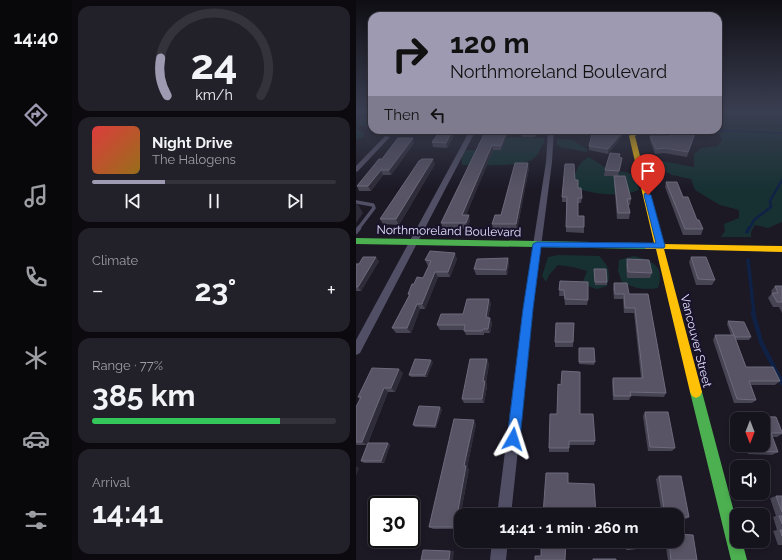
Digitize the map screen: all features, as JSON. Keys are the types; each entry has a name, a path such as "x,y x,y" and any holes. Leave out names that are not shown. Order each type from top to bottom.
{"street":[{"path":"356,170 387,137"},
{"path":"356,350 412,242 469,137"},
{"path":"505,508 537,244 549,162 551,137"},
{"name":"Vancouver Street","path":"632,137 661,246 739,560"},
{"name":"Northmoreland Boulevard","path":"356,241 782,249"},
{"path":"498,560 499,548"}],"lane":[{"path":"356,202 373,205 374,208 356,232"}],"green space":[{"path":"510,137 544,138 545,141 537,155 528,162 499,165 462,165 462,156 466,150 487,151 500,149 505,139"},
{"path":"721,137 782,137 782,222 768,228 755,225 751,232 751,237 721,237 725,231 724,224 739,218 739,210 720,205 695,190 691,179 672,175 652,165 643,163 642,160 651,159 694,167 694,154 701,148 717,146 722,140"},
{"path":"557,139 572,140 587,149 587,152 560,147 557,144"},
{"path":"589,157 606,168 635,176 639,190 616,195 600,194 577,189 575,185 576,171 578,166"},
{"path":"558,255 599,256 607,266 609,278 607,286 597,289 582,284 587,271 558,265 549,275 546,282 542,276 548,257"},
{"path":"634,256 647,260 656,266 660,274 658,288 640,288 622,282 618,271 619,260"}],"building":[{"path":"436,137 449,137 446,143 432,142"},
{"path":"483,137 504,137 501,146 492,145 462,215 469,215 466,223 441,223"},
{"path":"591,137 618,137 608,149 589,146"},
{"path":"651,137 694,137 688,152 665,148 656,149"},
{"path":"398,138 413,138 389,170 381,170 368,186 357,186 379,159 382,159"},
{"path":"610,153 620,154 619,157 622,158 619,171 605,170"},
{"path":"422,159 433,159 396,219 380,219 419,161"},
{"path":"515,163 528,163 516,224 492,224 495,215 501,215"},
{"path":"565,164 574,164 575,180 578,180 578,188 581,188 582,198 578,198 578,216 584,216 584,227 566,227 567,197 562,197"},
{"path":"614,176 625,176 631,199 627,199 630,213 618,213"},
{"path":"666,182 677,182 683,197 688,197 697,220 699,220 703,229 685,229"},
{"path":"430,251 455,253 448,272 435,272 422,304 417,304 407,328 392,328 410,294 408,294 412,284 414,284 417,277 423,278 431,261 425,260"},
{"path":"363,257 376,257 358,287 356,287 356,264 359,264"},
{"path":"691,257 706,257 715,280 698,279"},
{"path":"508,258 506,270 474,269 477,259"},
{"path":"627,259 649,260 652,273 628,272"},
{"path":"594,269 606,269 607,282 595,282"},
{"path":"560,281 588,282 588,300 565,299 564,290 559,290"},
{"path":"614,283 627,283 629,294 648,294 666,393 630,392 631,396 614,396 613,378 643,378 635,308 625,308 624,294 615,294"},
{"path":"775,286 782,286 782,302 777,302 772,293 778,293"},
{"path":"467,299 489,299 486,317 490,318 488,329 483,329 482,331 464,331 465,325 437,325 441,314 463,314"},
{"path":"728,321 744,322 751,337 735,337"},
{"path":"556,323 574,323 573,342 555,342"},
{"path":"715,335 734,335 746,367 773,367 780,381 749,381 756,400 737,399"},
{"path":"579,348 594,348 595,362 579,362"},
{"path":"415,359 431,360 425,375 409,375"},
{"path":"470,359 487,359 483,381 485,381 482,399 462,399"},
{"path":"372,368 399,369 391,388 384,388 362,442 356,442 356,407 361,397 358,397"},
{"path":"562,371 580,372 580,414 593,414 595,441 569,441 569,448 549,448 550,414 557,414 558,384 561,385"},
{"path":"419,406 440,407 435,426 413,425"},
{"path":"645,412 668,412 675,448 650,447"},
{"path":"770,417 776,417 782,432 771,433 778,452 770,452"},
{"path":"454,419 474,420 464,466 466,466 458,508 454,508 454,527 429,527"},
{"path":"368,443 388,443 381,461 361,461"},
{"path":"546,473 568,473 568,483 594,484 596,508 544,508"},
{"path":"659,476 681,476 689,517 684,517 684,508 664,508"},
{"path":"776,496 782,496 782,512"},
{"path":"779,516 782,516 782,524"},
{"path":"684,534 693,535 697,560 671,560 670,548 684,548"},
{"path":"541,548 566,548 565,560 535,560 535,556 541,556"},
{"path":"627,548 648,548 627,549"},
{"path":"423,550 450,551 449,560 421,560"},
{"path":"616,559 616,560 593,560"}],"waterway":[{"path":"749,229 754,220 771,207 770,201 782,180"},
{"path":"747,232 749,228"},
{"path":"748,260 754,314"},
{"path":"753,313 761,342 782,383"}],"traffic: fast":[{"path":"356,241 646,246"},
{"path":"696,392 739,560"}],"traffic: slow":[{"path":"632,137 696,392"},
{"path":"646,246 782,249"}],"route":[{"path":"513,439 537,244 661,246 648,195"}]}
